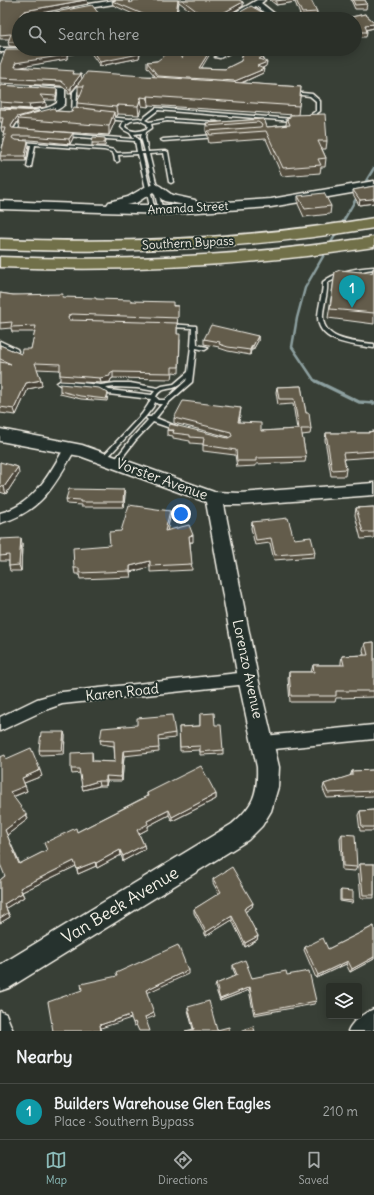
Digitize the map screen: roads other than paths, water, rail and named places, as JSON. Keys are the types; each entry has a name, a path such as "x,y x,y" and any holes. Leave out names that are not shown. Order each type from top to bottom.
{"highway":[{"name":"Southern Bypass","path":"0,244 90,247 199,244 285,236 374,223"},
{"name":"Southern Bypass","path":"0,262 119,265 209,261 278,255 374,242"}],"street":[{"path":"72,9 126,0"},
{"path":"240,12 259,2 270,12"},
{"path":"0,50 12,50"},
{"path":"0,110 31,113 57,107 61,104 63,92 61,90 27,88"},
{"name":"Amanda Street","path":"0,204 157,208 300,195 374,184"},
{"name":"Amanda Street","path":"0,204 157,208 271,202 315,196 374,184"},
{"path":"103,206 132,200 152,188 174,200 202,204"},
{"path":"0,344 13,351"},
{"name":"Vorster Avenue","path":"0,435 70,448 110,460 194,492 214,498 240,499 374,489"},
{"path":"0,518 12,516 27,508 38,497 70,448"},
{"name":"Lorenzo Avenue","path":"214,498 248,678 264,743 268,767 268,792 265,802 255,818 240,832"},
{"name":"Karen Road","path":"0,724 42,704 62,698 248,678"},
{"path":"264,743 374,732"},
{"name":"Van Beek Avenue","path":"0,979 240,832"},
{"path":"357,1031 374,1018"},
{"path":"0,1020 4,1031"}],"lane":[{"path":"74,114 75,92 86,78"},
{"path":"291,92 311,95 318,101 318,111 312,117 304,120"},
{"path":"143,120 156,110 298,120"},
{"path":"68,114 81,115"},
{"path":"102,117 143,120 149,123 167,120 222,124"},
{"path":"254,122 257,117"},
{"path":"22,132 15,131 19,124 34,120"},
{"path":"130,120 124,123 123,127 131,132 137,140 157,208"},
{"path":"131,132 144,131 150,128 149,123"},
{"path":"144,131 143,137 148,153 152,188 157,208"},
{"path":"60,135 137,140"},
{"path":"163,140 218,136"},
{"path":"16,142 104,149 113,151 116,154 166,152 171,182"},
{"path":"29,167 32,144"},
{"path":"116,154 117,161"},
{"path":"374,268 356,270 334,277 325,282 326,290 322,301 320,321 327,333 334,338 346,342 374,346"},
{"path":"110,460 133,440 152,420 166,402 189,382 189,373 194,346 194,327 164,326"},
{"path":"194,346 205,348"},
{"path":"110,460 151,406 155,393 161,389 176,385 189,373"},
{"path":"60,383 101,387 111,385 170,390 173,396"},
{"path":"101,387 108,392 153,397 158,402 166,402"},
{"path":"136,395 139,387"},
{"path":"144,415 152,420 184,430"}],"waterway":[{"path":"363,186 374,168"},
{"path":"316,381 292,347 297,318 305,288 357,197"},
{"path":"316,381 359,402 374,403"}],"place":[{"name":"Builders Warehouse Glen Eagles","path":"352,308"}]}
